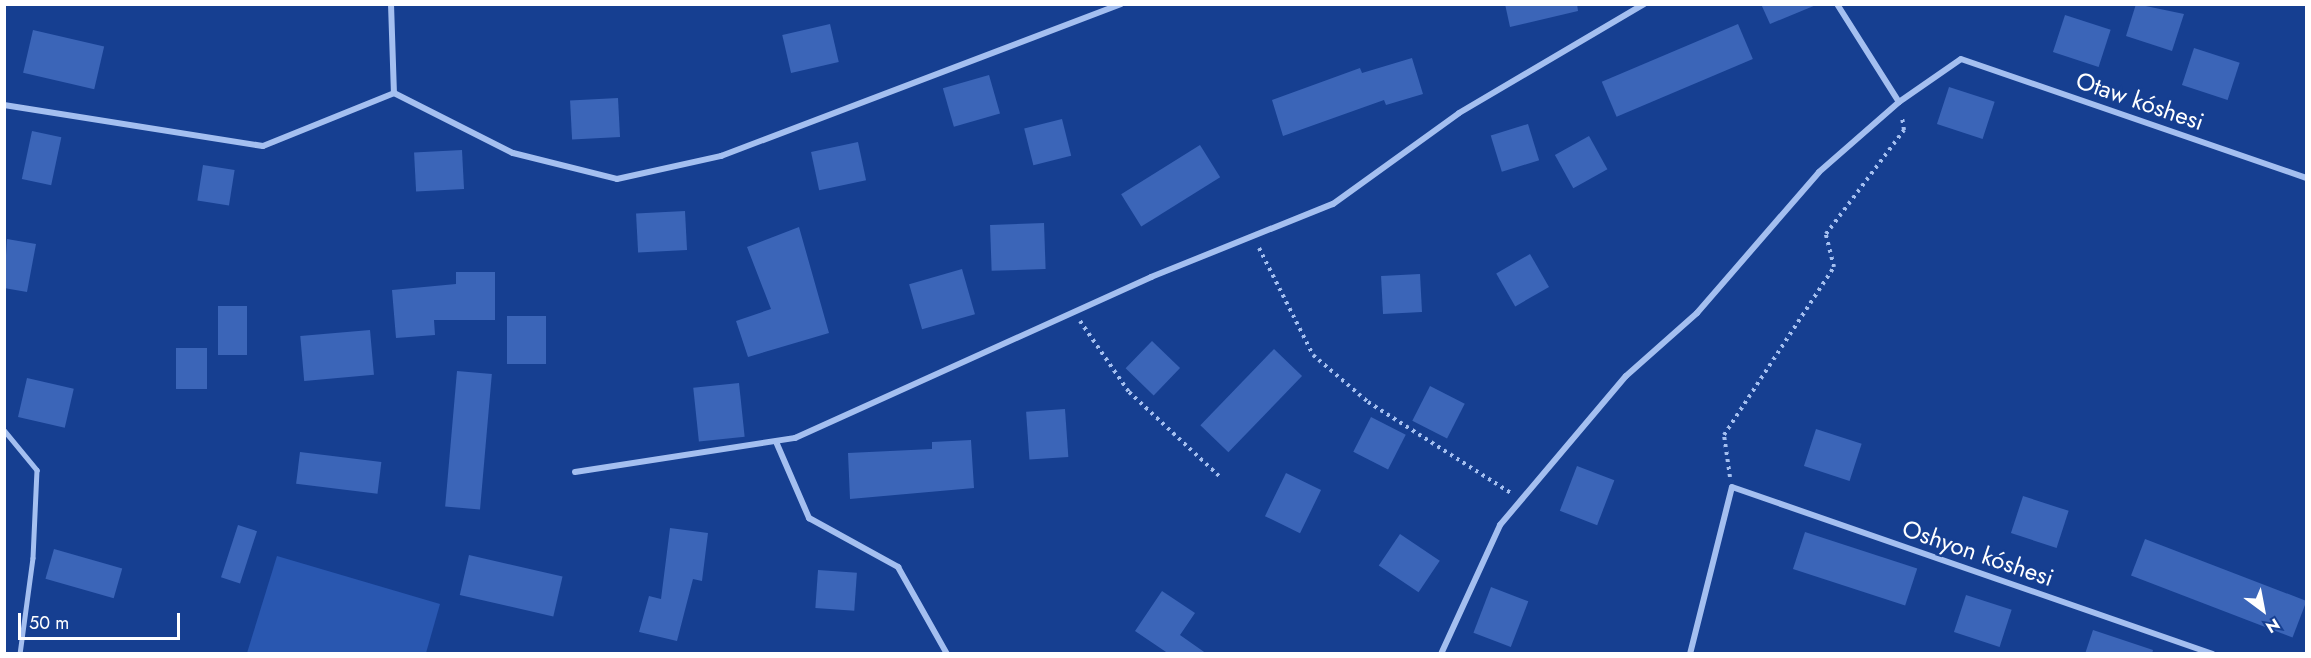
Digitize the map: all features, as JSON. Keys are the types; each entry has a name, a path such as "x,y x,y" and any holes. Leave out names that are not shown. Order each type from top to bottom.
{"street":[{"path":"391,4 394,93"},
{"path":"4,105 263,146 394,93 513,153 617,179 721,156 1121,4"},
{"path":"575,472 777,444 1073,311 1333,204 1459,113 1644,4"},
{"path":"1441,654 1500,525 1626,376 1697,313 1820,172 1899,102 1837,4"},
{"name":"Otaw kóshesi","path":"1899,102 1961,59 2307,178"},
{"path":"777,444 809,518 898,567 947,654"},
{"path":"1690,654 1732,487"},
{"name":"Oshyon kóshesi","path":"1732,487 2213,654"}],"lane":[{"path":"4,430 37,470 33,558 20,654"}],"path":[{"path":"1732,487 1724,435 1834,267 1826,234 1904,130 1899,102"},
{"path":"1253,236 1313,355 1368,402 1522,500"},
{"path":"1073,311 1129,392 1219,476"}],"shaded area":[{"path":"277,556 440,604 426,653 247,653"}],"building":[{"path":"1505,4 1577,4 1578,11 1510,27"},
{"path":"1761,4 1816,4 1816,5 1770,24"},
{"path":"2136,4 2184,14 2172,51 2126,36"},
{"path":"2065,15 2111,30 2099,67 2053,52"},
{"path":"830,24 839,62 791,73 782,35"},
{"path":"1738,24 1753,59 1617,117 1602,82"},
{"path":"33,30 104,46 94,89 23,73"},
{"path":"2194,48 2240,63 2228,100 2182,85"},
{"path":"1412,58 1423,94 1386,105 1384,100 1283,136 1272,100 1360,68 1362,73"},
{"path":"989,75 1000,113 954,127 943,88"},
{"path":"1949,87 1995,102 1983,139 1937,124"},
{"path":"618,98 620,137 572,139 570,101"},
{"path":"1062,119 1071,156 1033,165 1024,128"},
{"path":"1528,124 1539,160 1502,172 1491,135"},
{"path":"32,131 61,137 51,185 22,179"},
{"path":"1589,136 1607,169 1573,188 1555,155"},
{"path":"858,142 866,180 819,190 811,152"},
{"path":"1200,145 1220,177 1141,227 1121,194"},
{"path":"462,150 464,189 416,191 414,153"},
{"path":"203,165 235,170 229,206 197,201"},
{"path":"685,211 687,250 638,253 636,214"},
{"path":"1044,223 1046,269 992,271 990,225"},
{"path":"799,227 829,333 748,357 736,321 771,309 747,247"},
{"path":"7,239 36,244 27,292 4,288"},
{"path":"1530,254 1549,287 1515,306 1496,274"},
{"path":"962,269 975,314 922,329 909,284"},
{"path":"456,272 495,272 495,320 434,320 435,335 396,338 392,290 456,284"},
{"path":"1420,274 1422,312 1383,314 1381,276"},
{"path":"218,306 247,306 247,355 218,355"},
{"path":"507,316 546,316 546,364 507,364"},
{"path":"370,330 374,375 304,381 300,336"},
{"path":"1152,341 1180,368 1154,395 1126,368"},
{"path":"176,348 207,348 207,389 176,389"},
{"path":"1274,349 1302,376 1228,452 1200,425"},
{"path":"457,371 492,374 480,510 445,506"},
{"path":"27,378 74,389 65,428 18,417"},
{"path":"739,383 745,437 699,442 693,388"},
{"path":"1430,386 1465,404 1447,438 1412,421"},
{"path":"1065,409 1068,457 1029,460 1026,412"},
{"path":"1371,417 1406,435 1388,469 1353,452"},
{"path":"1816,429 1862,444 1850,481 1804,466"},
{"path":"971,440 974,488 850,499 848,453 932,449 932,442"},
{"path":"300,452 381,462 377,494 296,484"},
{"path":"1577,466 1614,480 1597,525 1560,511"},
{"path":"1286,473 1321,490 1300,533 1265,516"},
{"path":"2023,496 2069,511 2057,548 2011,533"},
{"path":"238,525 257,531 240,583 221,577"},
{"path":"670,528 708,533 702,581 693,579 677,641 639,632 649,596 661,599"},
{"path":"1805,532 1917,568 1905,606 1793,569"},
{"path":"1400,534 1440,561 1419,592 1379,566"},
{"path":"2145,539 2306,601 2293,637 2131,575"},
{"path":"54,549 122,569 114,598 45,579"},
{"path":"469,555 563,577 553,617 460,595"},
{"path":"818,570 857,573 854,611 815,608"},
{"path":"1491,587 1528,601 1511,647 1473,633"},
{"path":"1162,591 1195,613 1180,635 1207,654 1169,654 1135,631"},
{"path":"1966,595 2012,610 2000,647 1954,632"},
{"path":"2093,630 2153,650 2152,654 2085,654"}]}
